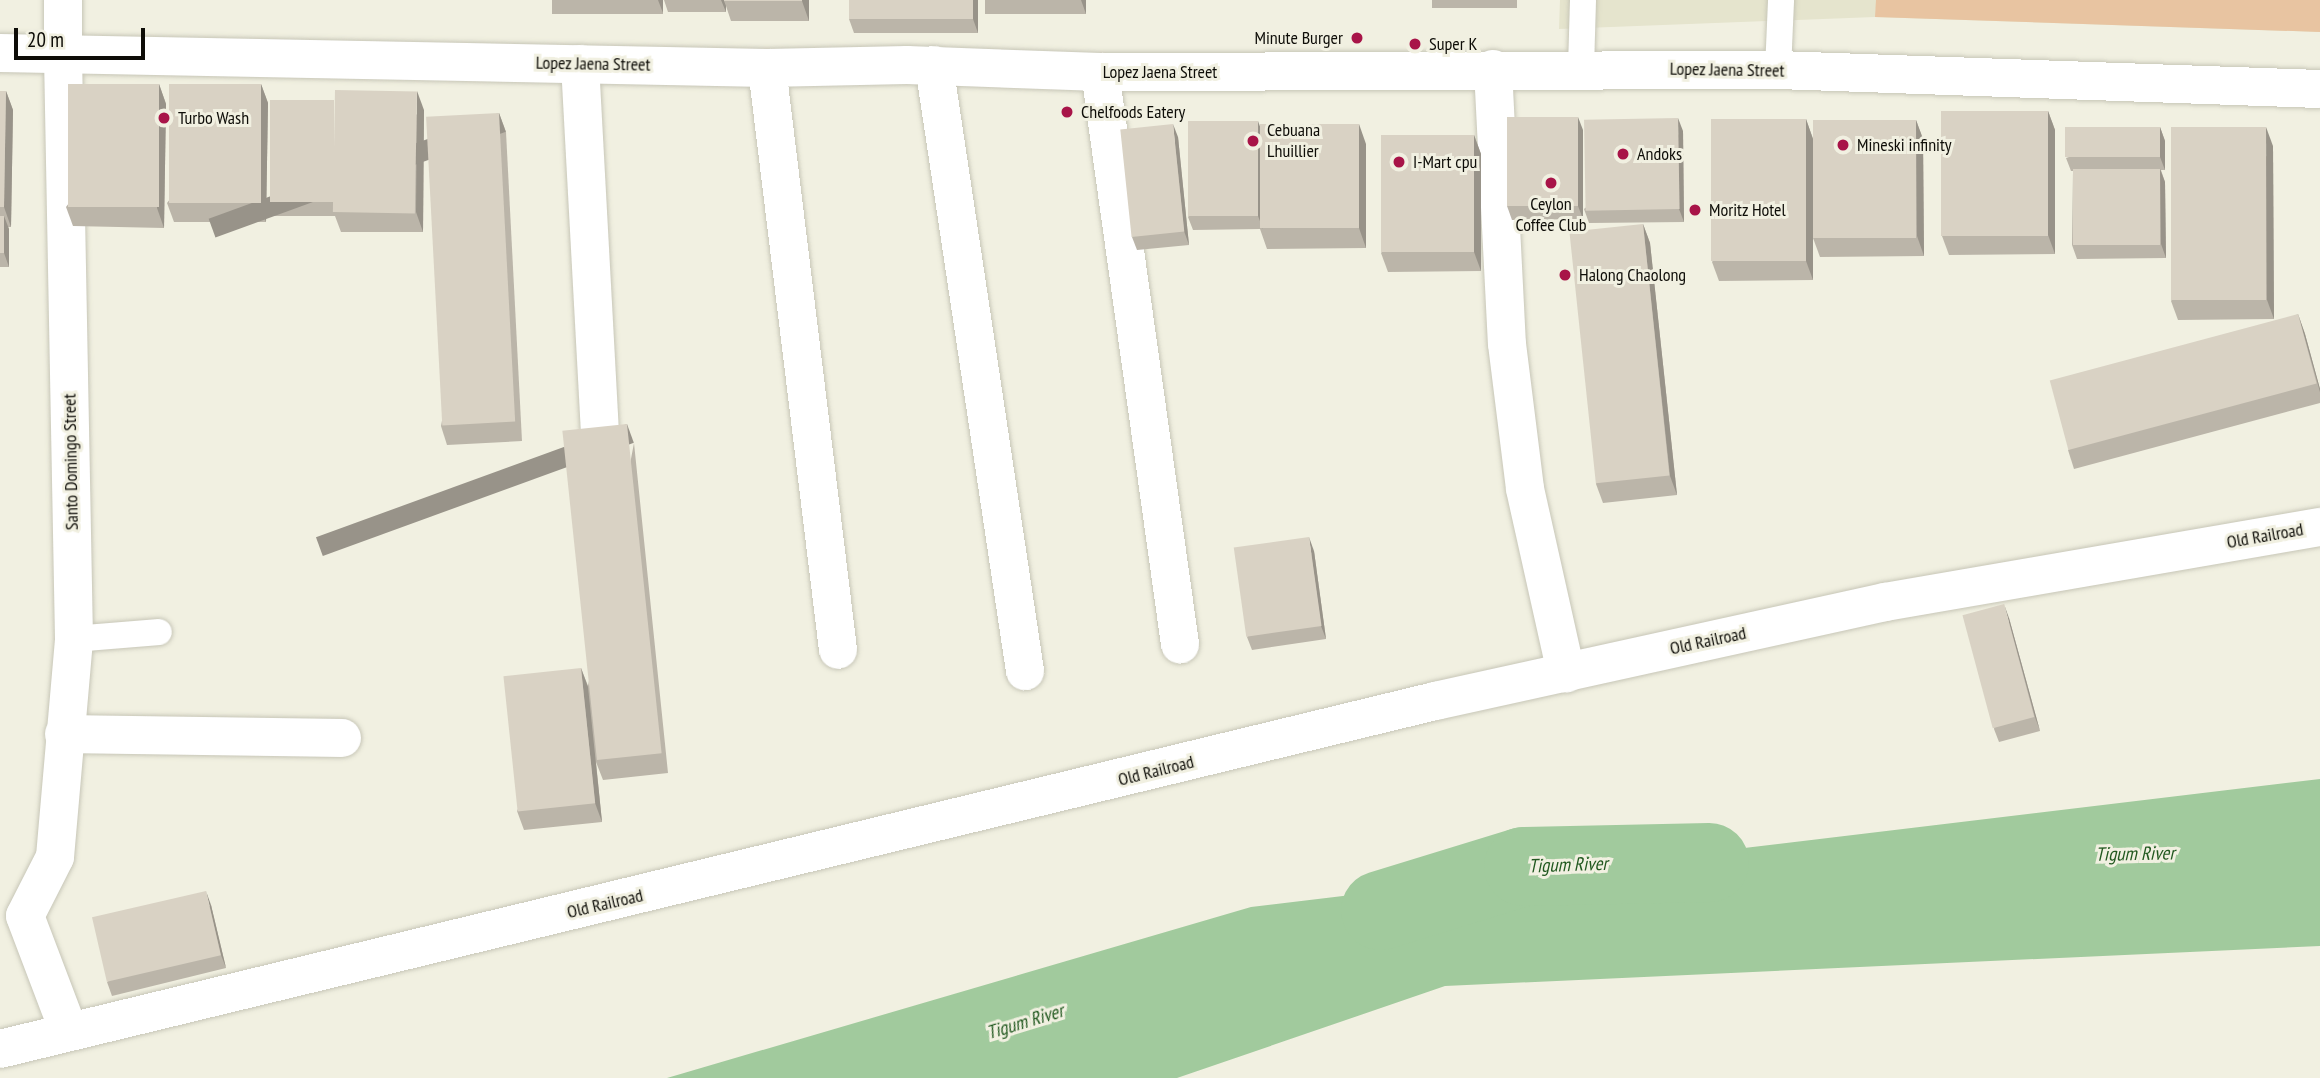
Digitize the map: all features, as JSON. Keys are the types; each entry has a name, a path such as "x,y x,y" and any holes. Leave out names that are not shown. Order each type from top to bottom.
{"street":[{"name":"Santo Domingo Street","path":"12,919 55,857 74,639 63,0"},
{"name":"Lopez Jaena Street","path":"0,53 767,68 934,65 1100,72 1581,68 1777,70 2320,89"},
{"path":"580,64 600,431"},
{"path":"934,65 1026,671"},
{"path":"767,68 838,650"},
{"path":"1493,69 1507,344 1525,489 1566,673"},
{"path":"1100,72 1180,644"},
{"name":"Old Railroad","path":"0,1049 1566,673 1885,602 2320,527"},
{"path":"64,734 342,738"},
{"path":"12,919 69,1032"}],"lane":[{"path":"1581,68 1583,0"},
{"path":"1777,70 1781,0"},
{"path":"74,639 159,632"}],"shaded area":[{"path":"1560,0 2320,0 2320,32 1875,17 1559,29"},
{"path":"1876,0 2320,0 2320,32 1875,17"}],"water":[{"path":"2320,779 2320,946 1445,986 1177,1078 667,1078 1251,907"}],"building":[{"path":"802,0 802,1 724,1"},
{"path":"849,0 973,0 973,19 849,19"},
{"path":"68,84 159,84 159,207 68,207"},
{"path":"169,84 261,84 261,203 169,203"},
{"path":"335,90 417,91 415,213 333,212"},
{"path":"0,91 6,91 4,207 0,207"},
{"path":"270,100 334,100 334,202 270,202"},
{"path":"1941,111 2048,111 2048,236 1941,236"},
{"path":"499,113 515,422 442,425 426,117"},
{"path":"1507,117 1578,117 1578,206 1507,206"},
{"path":"1678,118 1680,209 1586,211 1584,120"},
{"path":"1711,119 1806,119 1806,261 1711,261"},
{"path":"1813,120 1916,120 1916,238 1813,238"},
{"path":"1188,121 1258,121 1258,216 1188,216"},
{"path":"1173,124 1184,231 1132,237 1120,130"},
{"path":"1260,124 1359,124 1359,228 1260,228"},
{"path":"2065,127 2160,127 2160,157 2065,157"},
{"path":"2171,127 2266,127 2266,300 2171,300"},
{"path":"1381,135 1474,135 1474,252 1381,252"},
{"path":"2073,169 2160,169 2160,245 2073,245"},
{"path":"0,216 4,216 4,253 0,253"},
{"path":"1643,224 1669,476 1596,483 1569,232"},
{"path":"2298,314 2317,384 2068,450 2050,381"},
{"path":"627,424 662,753 597,760 562,431"},
{"path":"1309,537 1322,626 1246,637 1234,548"},
{"path":"2004,604 2034,717 1993,728 1962,615"},
{"path":"581,668 595,803 518,811 503,676"},
{"path":"206,891 221,955 107,982 92,917"}],"waterway":[{"name":"Tigum River","path":"1380,910 1523,866 1709,862"}],"place":[{"name":"Minute Burger","path":"1357,38"},
{"name":"Super K","path":"1415,44"},
{"name":"Chelfoods Eatery","path":"1067,112"},
{"name":"Turbo Wash","path":"164,118"},
{"name":"Cebuana Lhuillier","path":"1253,141"},
{"name":"Mineski infinity","path":"1843,145"},
{"name":"Andoks","path":"1623,154"},
{"name":"I-Mart cpu","path":"1399,162"},
{"name":"Ceylon Coffee Club","path":"1551,183"},
{"name":"Moritz Hotel","path":"1695,210"},
{"name":"Halong Chaolong","path":"1565,275"}]}
